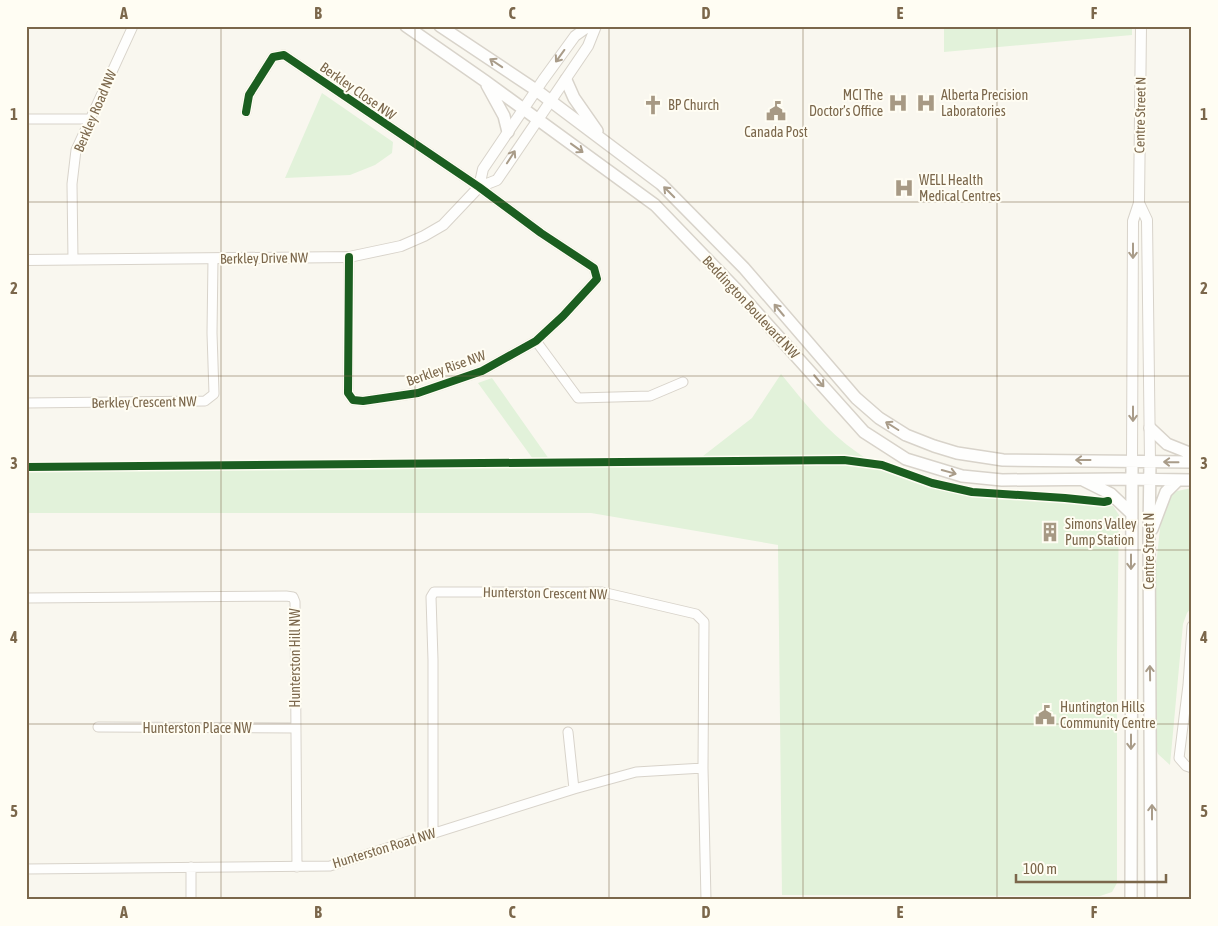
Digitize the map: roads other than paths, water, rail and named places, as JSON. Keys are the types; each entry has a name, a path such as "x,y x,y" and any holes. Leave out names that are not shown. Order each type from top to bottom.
{"main road":[{"name":"Beddington Boulevard NW","path":"406,26 655,205 735,288 864,432 906,459 962,476 1002,480 1192,480"},
{"name":"Beddington Boulevard NW","path":"440,26 550,100 661,184 744,268 856,398 879,418 906,435 957,453 1003,460 1192,462"},
{"path":"566,80 574,98 601,137"},
{"path":"485,82 504,116 508,132"},
{"path":"1150,428 1167,444 1192,454"},
{"name":"Centre Street N","path":"1131,900 1131,513 1132,479 1141,461"},
{"name":"Centre Street N","path":"1141,461 1150,479 1151,900"},
{"path":"1081,479 1111,494 1131,513"},
{"path":"1149,537 1166,492 1178,480"}],"street":[{"name":"Berkley Road NW","path":"73,259 72,184 76,150 133,26"},
{"name":"Berkley Drive NW","path":"479,187 483,170 523,109 575,36 589,26"},
{"name":"Berkley Drive NW","path":"26,260 349,257 402,246 443,225 479,187 497,180 588,46 596,26"},
{"name":"Centre Street N","path":"1141,26 1139,204 1133,221 1141,461"},
{"name":"Berkley Close NW","path":"246,112 249,95 274,57 284,55 479,187"},
{"path":"26,119 90,119"},
{"name":"Berkley Rise NW","path":"349,257 348,393 353,400 363,401 418,393 482,371 536,341 563,316 597,279 594,268 541,233 479,187"},
{"name":"Centre Street N","path":"1139,204 1147,220 1150,428 1141,461"},
{"name":"Berkley Crescent NW","path":"26,403 205,401 214,394 212,333 213,259"},
{"path":"536,341 578,398 650,396 683,382"},
{"name":"Hunterston Crescent NW","path":"433,833 433,660 430,597 434,592 602,592 696,614 704,622 703,768 706,900"},
{"name":"Hunterston Hill NW","path":"26,598 286,596 293,598 295,602 297,867"},
{"path":"1192,626 1188,685 1179,758 1186,766 1192,768"},
{"name":"Hunterston Place NW","path":"98,728 296,728"},
{"path":"568,732 574,789"},
{"name":"Hunterston Road NW","path":"26,869 330,866 574,789 636,772 703,768"},
{"path":"191,867 191,900"}],"place":[{"name":"MCI The Doctor’s Office","path":"898,103"},
{"name":"Alberta Precision Laboratories","path":"926,103"},
{"name":"BP Church","path":"653,105"},
{"name":"Canada Post","path":"776,111"},
{"name":"WELL Health Medical Centres","path":"904,188"},
{"name":"Simons Valley Pump Station","path":"1050,532"},
{"name":"Huntington Hills Community Centre","path":"1045,715"}]}
